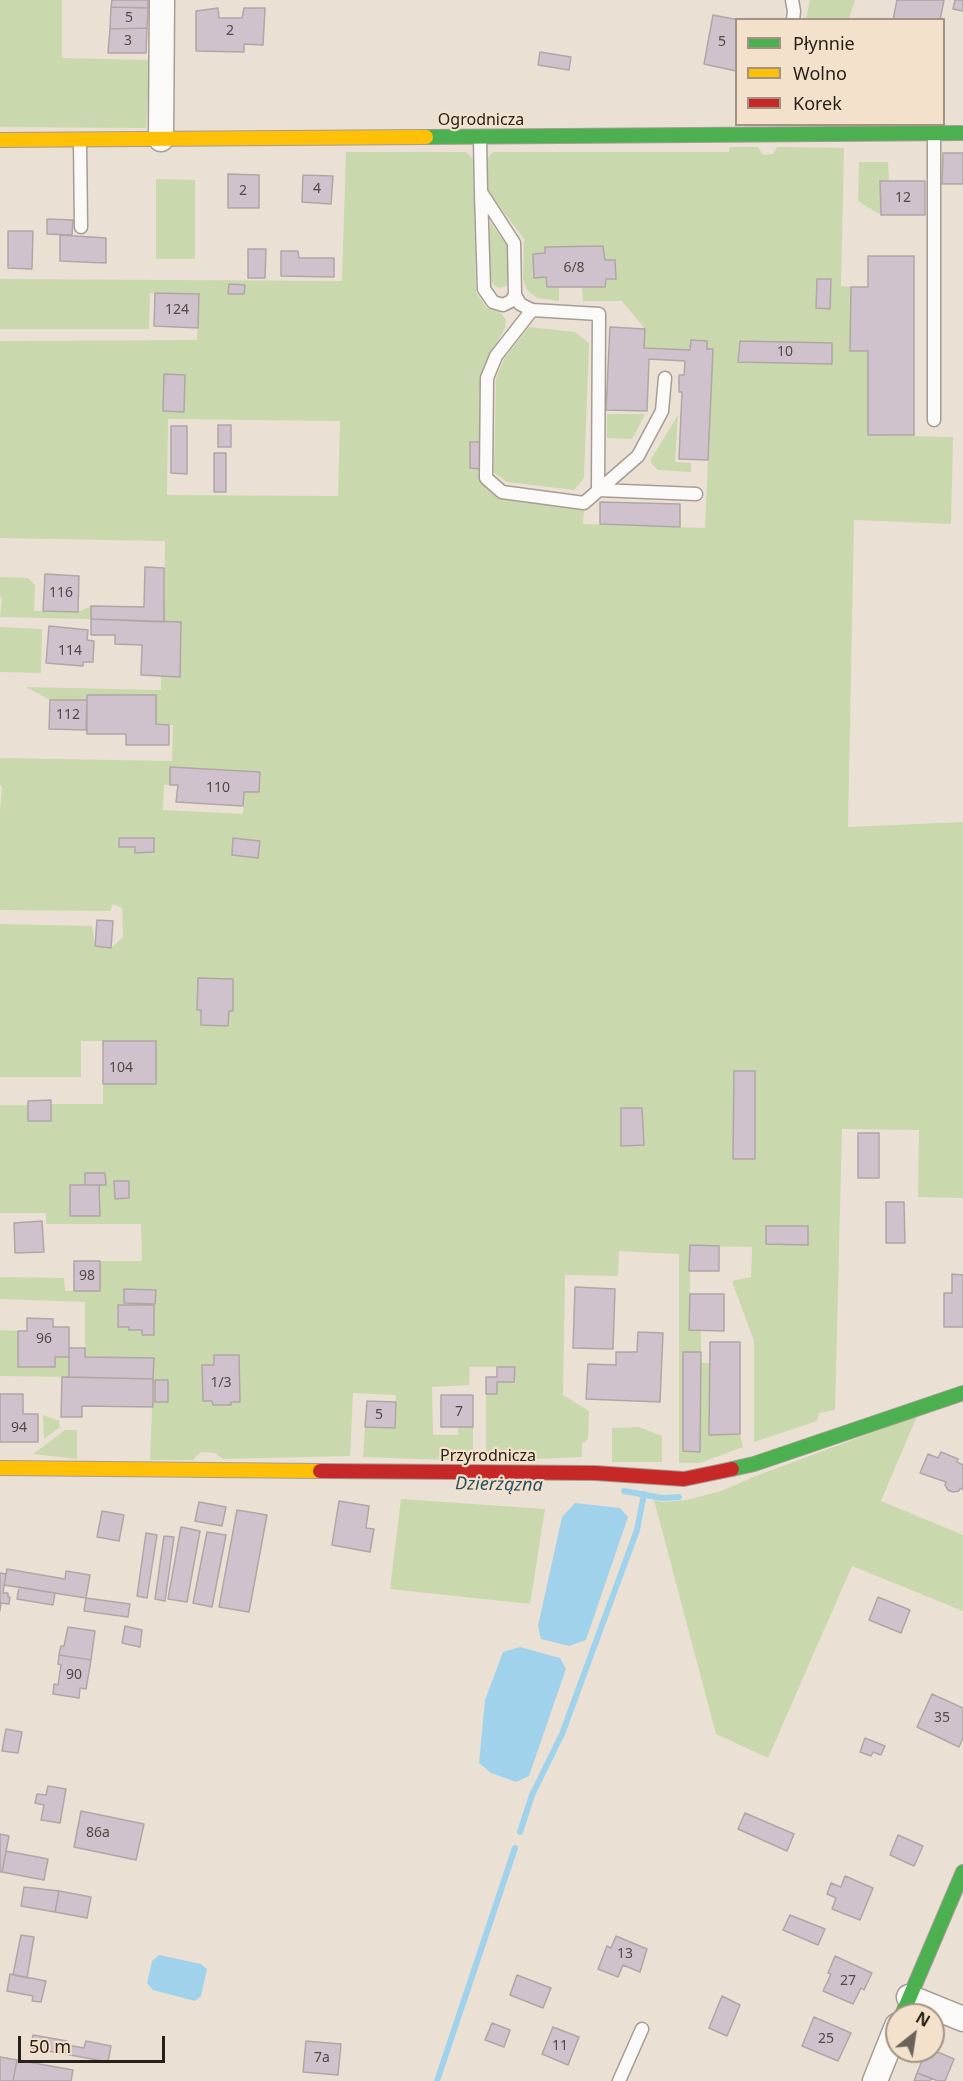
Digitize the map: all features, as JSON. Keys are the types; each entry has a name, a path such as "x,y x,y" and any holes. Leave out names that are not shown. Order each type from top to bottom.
{"street":[{"path":"161,139 162,0"},
{"name":"Ogrodnicza","path":"0,140 480,137 775,129 963,133"},
{"name":"Przyrodnicza","path":"0,1468 595,1473 684,1479 754,1464 963,1393"},
{"path":"906,2003 963,1872"},
{"path":"945,2015 963,2019"},
{"path":"875,2081 885,2056"}],"lane":[{"path":"792,0 793,18"},
{"path":"934,133 934,420"},
{"path":"480,137 484,289 493,302 503,305 511,301 515,295"},
{"path":"80,140 81,227"},
{"path":"480,192 514,243 515,295 520,304 531,310 599,314 598,490"},
{"path":"531,310 496,356 487,378 486,478 502,492 584,503 638,456 662,411 665,378"},
{"path":"598,490 696,494"},
{"path":"618,2081 642,2029"}],"green space":[{"path":"0,0 62,0 62,58 150,60 146,128 0,127"},
{"path":"810,0 855,0 849,18 806,18"},
{"path":"730,147 758,147 763,155 773,154 777,147 844,148 841,286 851,287 850,351 868,351 868,435 953,437 951,524 854,520 848,827 963,822 963,1198 918,1197 919,1130 842,1129 835,1410 819,1413 817,1421 754,1442 754,1341 732,1281 751,1277 752,1247 690,1246 690,1330 701,1330 701,1352 683,1352 683,1451 700,1451 701,1363 710,1363 709,1435 740,1434 743,1447 700,1463 679,1463 679,1254 619,1251 618,1276 565,1275 563,1395 589,1411 588,1439 582,1444 582,1457 486,1461 486,1394 497,1394 497,1382 514,1382 514,1367 470,1367 469,1385 432,1387 433,1435 458,1435 458,1427 473,1427 473,1461 363,1457 365,1427 394,1428 396,1395 353,1393 350,1456 223,1459 215,1453 201,1452 193,1460 150,1460 154,1358 85,1357 85,1302 0,1299 0,1277 64,1278 65,1291 100,1291 100,1261 142,1261 141,1224 46,1224 46,1213 0,1213 0,1105 28,1105 51,1121 51,1104 103,1104 103,1084 156,1084 156,1041 81,1041 81,1077 0,1077 0,924 92,926 95,946 111,948 123,937 122,908 113,904 110,911 0,910 2,786 0,785 0,758 172,761 173,725 156,724 156,695 87,695 87,700 50,700 26,687 161,690 161,676 180,677 164,622 165,541 0,538 0,341 197,340 199,294 150,293 149,329 0,329 0,279 342,281 346,152 466,152 473,159 476,292 487,308 501,313 506,320 505,328 481,376 481,442 470,442 470,468 481,469 481,482 500,497 584,509 583,524 705,528 713,349 707,349 691,340 690,350 644,348 645,329 622,301 583,301 582,287 604,287 606,279 616,279 615,260 605,260 603,246 545,247 545,253 533,254 534,277 546,277 547,287 559,287 559,301 537,298 527,290 523,279 524,239 487,190 487,159 493,152 729,152","holes":["817,279 831,279 830,309 816,308","740,341 832,343 832,363 738,362","164,374 185,375 184,412 163,411","168,419 340,421 338,496 167,495","170,768 260,772 259,792 244,792 243,814 163,810 164,785 170,785","734,1072 755,1072 754,1159 733,1159","642,1108 644,1145 621,1109","85,1173 105,1173 106,1185 99,1185 99,1215 70,1185 85,1185","767,1226 808,1226 807,1245 766,1244","124,1289 155,1290 155,1304 124,1303","202,1365 214,1365 231,1405 213,1405 212,1401 203,1401","155,1381 168,1381 168,1402 155,1402"]},
{"path":"859,162 888,162 889,181 880,182 881,215 858,201"},
{"path":"156,179 195,180 195,259 156,259"},
{"path":"490,222 508,247 508,280 506,286 499,288 489,278"},
{"path":"529,327 575,332 589,343 584,478 574,490 507,482 494,473 496,378 504,359"},
{"path":"607,414 645,414 632,439 607,438"},
{"path":"678,415 675,462 691,463 691,472 658,470 651,463 651,459"},
{"path":"0,577 28,578 35,585 34,611 78,612 91,606 91,619 0,617 2,598 0,597"},
{"path":"0,627 42,629 41,673 0,672"},
{"path":"0,1330 18,1331 18,1367 55,1367 55,1357 69,1357 69,1377 0,1376"},
{"path":"43,1415 59,1421 60,1427 44,1439"},
{"path":"917,1416 881,1501 963,1535 963,1611 852,1566 768,1758 716,1734 654,1500 662,1502 687,1500 721,1491"},
{"path":"639,1427 662,1436 662,1462 612,1462 612,1428"},
{"path":"65,1430 77,1430 77,1459 33,1454"},
{"path":"401,1499 545,1509 530,1604 390,1589"}],"water":[{"path":"575,1503 620,1508 628,1517 586,1640 569,1646 541,1639 538,1626 562,1517"},
{"path":"520,1647 560,1658 566,1669 529,1776 516,1782 491,1773 479,1763 485,1700 503,1652"},
{"path":"159,1955 201,1964 207,1969 201,1996 195,2001 153,1990 147,1983 152,1961"}],"building":[{"path":"112,0 148,0 148,8 111,7"},
{"path":"897,0 944,0 940,18 893,18"},
{"path":"955,0 963,0 963,11 953,9"},
{"path":"111,7 148,8 147,28 110,29"},
{"path":"218,8 219,18 242,18 244,8 265,8 263,45 244,44 244,52 196,51 196,11"},
{"path":"713,15 735,19 735,71 704,64"},
{"path":"147,28 146,53 108,53 110,29"},
{"path":"540,52 571,57 569,70 538,65"},
{"path":"943,153 963,153 963,184 942,184"},
{"path":"228,174 259,175 259,208 228,208"},
{"path":"303,175 333,176 331,204 302,202"},
{"path":"880,181 925,181 925,215 881,215"},
{"path":"47,219 73,220 72,235 47,234"},
{"path":"8,231 33,231 32,269 8,268"},
{"path":"60,235 106,238 106,263 60,261"},
{"path":"603,246 605,260 615,260 616,279 606,279 605,287 547,287 546,277 534,278 533,254 545,253 545,247"},
{"path":"248,249 266,249 265,278 248,278"},
{"path":"281,251 298,251 299,258 334,258 334,277 281,276"},
{"path":"868,256 914,256 914,435 868,435 868,351 850,351 851,287 868,287"},
{"path":"817,279 831,279 830,309 816,308"},
{"path":"229,284 245,285 244,294 228,294"},
{"path":"155,293 199,294 198,328 154,326"},
{"path":"610,327 645,329 644,348 690,350 691,340 707,341 707,349 713,349 708,460 679,459 682,392 679,392 679,375 684,375 685,361 649,359 647,411 606,410"},
{"path":"740,341 832,343 832,364 738,362"},
{"path":"164,374 185,375 184,412 163,411"},
{"path":"218,425 231,425 231,447 218,447"},
{"path":"171,426 187,426 187,474 171,473"},
{"path":"470,442 481,442 481,469 470,468"},
{"path":"214,453 226,453 226,492 214,492"},
{"path":"600,502 680,504 680,527 600,524"},
{"path":"145,567 164,568 164,622 91,619 91,606 144,607"},
{"path":"45,574 79,576 78,612 43,611"},
{"path":"91,619 181,622 180,677 141,675 142,645 115,644 115,635 91,635"},
{"path":"49,626 88,630 87,640 94,641 93,662 83,662 83,666 46,663"},
{"path":"87,695 156,695 156,724 169,725 169,745 126,745 126,734 87,734"},
{"path":"50,700 87,700 86,730 49,729"},
{"path":"170,767 260,772 259,792 244,792 243,806 176,802 178,785 170,785"},
{"path":"119,838 154,838 154,852 135,853 135,847 119,847"},
{"path":"233,838 260,841 258,858 232,855"},
{"path":"97,920 113,921 111,948 95,946"},
{"path":"198,978 233,979 233,1011 229,1011 228,1026 201,1025 201,1010 197,1010"},
{"path":"103,1041 156,1041 156,1084 103,1084"},
{"path":"734,1071 755,1071 755,1159 733,1159"},
{"path":"51,1100 51,1121 28,1121 28,1101"},
{"path":"621,1108 642,1108 644,1145 621,1146"},
{"path":"858,1133 879,1133 879,1178 858,1178"},
{"path":"85,1173 105,1173 106,1185 85,1185"},
{"path":"114,1181 129,1181 129,1198 115,1199"},
{"path":"70,1185 99,1185 100,1216 70,1216"},
{"path":"886,1202 904,1202 905,1243 886,1243"},
{"path":"42,1221 44,1252 15,1253 14,1223"},
{"path":"766,1226 808,1226 808,1245 766,1244"},
{"path":"690,1245 719,1246 719,1271 689,1271"},
{"path":"74,1261 100,1261 100,1291 74,1291"},
{"path":"952,1274 963,1275 963,1327 944,1327 944,1293 952,1293"},
{"path":"575,1287 615,1289 613,1349 573,1348"},
{"path":"124,1289 156,1290 155,1304 124,1303"},
{"path":"690,1294 724,1294 724,1331 689,1330"},
{"path":"118,1305 154,1305 154,1335 142,1335 142,1330 118,1327"},
{"path":"27,1318 53,1319 53,1327 69,1327 69,1357 55,1357 55,1367 18,1367 18,1331 27,1331"},
{"path":"638,1332 663,1333 660,1402 586,1399 588,1364 616,1365 616,1352 637,1352"},
{"path":"710,1342 740,1342 740,1434 709,1435"},
{"path":"69,1348 85,1348 85,1357 154,1358 153,1379 69,1377"},
{"path":"683,1352 701,1352 700,1452 683,1451"},
{"path":"214,1355 239,1355 240,1402 231,1402 231,1405 213,1405 212,1401 203,1401 202,1365 214,1365"},
{"path":"497,1367 515,1367 514,1382 497,1382 497,1394 486,1394 486,1377 497,1377"},
{"path":"62,1377 153,1379 153,1407 82,1406 82,1417 61,1417"},
{"path":"155,1380 168,1380 168,1402 155,1402"},
{"path":"0,1394 23,1394 23,1414 38,1414 38,1442 0,1442"},
{"path":"441,1395 473,1395 473,1427 441,1427"},
{"path":"367,1401 396,1402 395,1428 365,1427"},
{"path":"941,1452 958,1459 957,1462 963,1465 963,1490 960,1488 959,1491 953,1492 948,1490 946,1482 920,1473 928,1454 938,1458"},
{"path":"339,1501 369,1506 366,1528 374,1529 370,1552 332,1545"},
{"path":"199,1502 226,1507 222,1526 195,1521"},
{"path":"237,1510 267,1515 249,1612 219,1607"},
{"path":"102,1511 124,1515 119,1541 97,1537"},
{"path":"181,1527 200,1531 187,1602 168,1599"},
{"path":"207,1532 226,1535 212,1607 193,1603"},
{"path":"146,1533 157,1535 147,1598 137,1596"},
{"path":"164,1536 174,1537 165,1601 155,1599"},
{"path":"7,1569 65,1579 66,1571 90,1575 86,1598 4,1585"},
{"path":"0,1573 6,1574 3,1593 8,1593 10,1597 9,1604 1,1603 0,1611"},
{"path":"19,1587 55,1593 53,1605 17,1599"},
{"path":"878,1597 910,1610 901,1633 869,1620"},
{"path":"86,1598 130,1604 128,1617 84,1611"},
{"path":"125,1626 142,1630 140,1647 122,1643"},
{"path":"68,1627 95,1631 91,1660 59,1655 61,1646 64,1646"},
{"path":"59,1655 91,1660 86,1689 80,1688 79,1698 53,1694 54,1684 58,1685 61,1665 58,1664"},
{"path":"932,1694 963,1708 963,1738 959,1747 917,1727"},
{"path":"6,1729 22,1732 18,1753 2,1751"},
{"path":"865,1738 885,1746 881,1755 873,1752 871,1756 860,1752"},
{"path":"48,1786 66,1789 60,1823 41,1820 44,1805 35,1803 37,1794 46,1795"},
{"path":"81,1811 144,1824 136,1860 74,1847"},
{"path":"745,1813 794,1834 787,1851 738,1829"},
{"path":"0,1834 9,1836 2,1872 0,1872"},
{"path":"898,1835 923,1846 914,1866 890,1855"},
{"path":"6,1851 48,1859 44,1880 2,1872"},
{"path":"845,1876 873,1888 860,1920 832,1909 836,1898 827,1894 831,1883 841,1887"},
{"path":"24,1887 59,1891 55,1912 21,1906"},
{"path":"59,1891 91,1897 87,1918 55,1912"},
{"path":"790,1915 825,1929 818,1945 783,1930"},
{"path":"21,1935 34,1937 27,1978 13,1975"},
{"path":"616,1936 647,1949 640,1972 623,1965 618,1977 598,1969 607,1946 611,1948"},
{"path":"835,1956 872,1973 864,1990 861,1988 853,2004 823,1991 831,1974 828,1973"},
{"path":"10,1974 46,1981 41,2002 32,2001 33,1996 7,1991"},
{"path":"517,1975 551,1988 543,2008 510,1995"},
{"path":"722,1996 740,2005 727,2036 709,2028"},
{"path":"814,2017 851,2033 838,2061 802,2046"},
{"path":"492,2023 510,2030 504,2047 485,2040"},
{"path":"553,2027 579,2037 568,2065 542,2054"},
{"path":"33,2035 67,2041 65,2054 30,2048"},
{"path":"86,2041 111,2046 108,2062 65,2054 67,2045 84,2048"},
{"path":"306,2041 341,2044 338,2075 303,2072"},
{"path":"945,2055 954,2059 945,2081 938,2081 917,2073 921,2063 945,2063"},
{"path":"0,2057 17,2060 13,2081 0,2081"},
{"path":"17,2060 73,2070 71,2081 13,2081"},
{"path":"917,2073 931,2078 930,2081 914,2081"}],"waterway":[{"name":"Dzierżązna","path":"624,1491 662,1498 679,1497"},
{"path":"520,1832 532,1795 562,1734 637,1530 644,1494"},
{"path":"437,2081 515,1848"}],"traffic: fast":[{"path":"426,137 963,133"},
{"path":"732,1469 754,1464 963,1393"},
{"path":"907,2003 963,1872"}],"traffic: slow":[{"path":"0,140 426,137"},
{"path":"0,1468 320,1471"}],"traffic: jam":[{"path":"320,1471 595,1473 684,1479 732,1469"}]}
